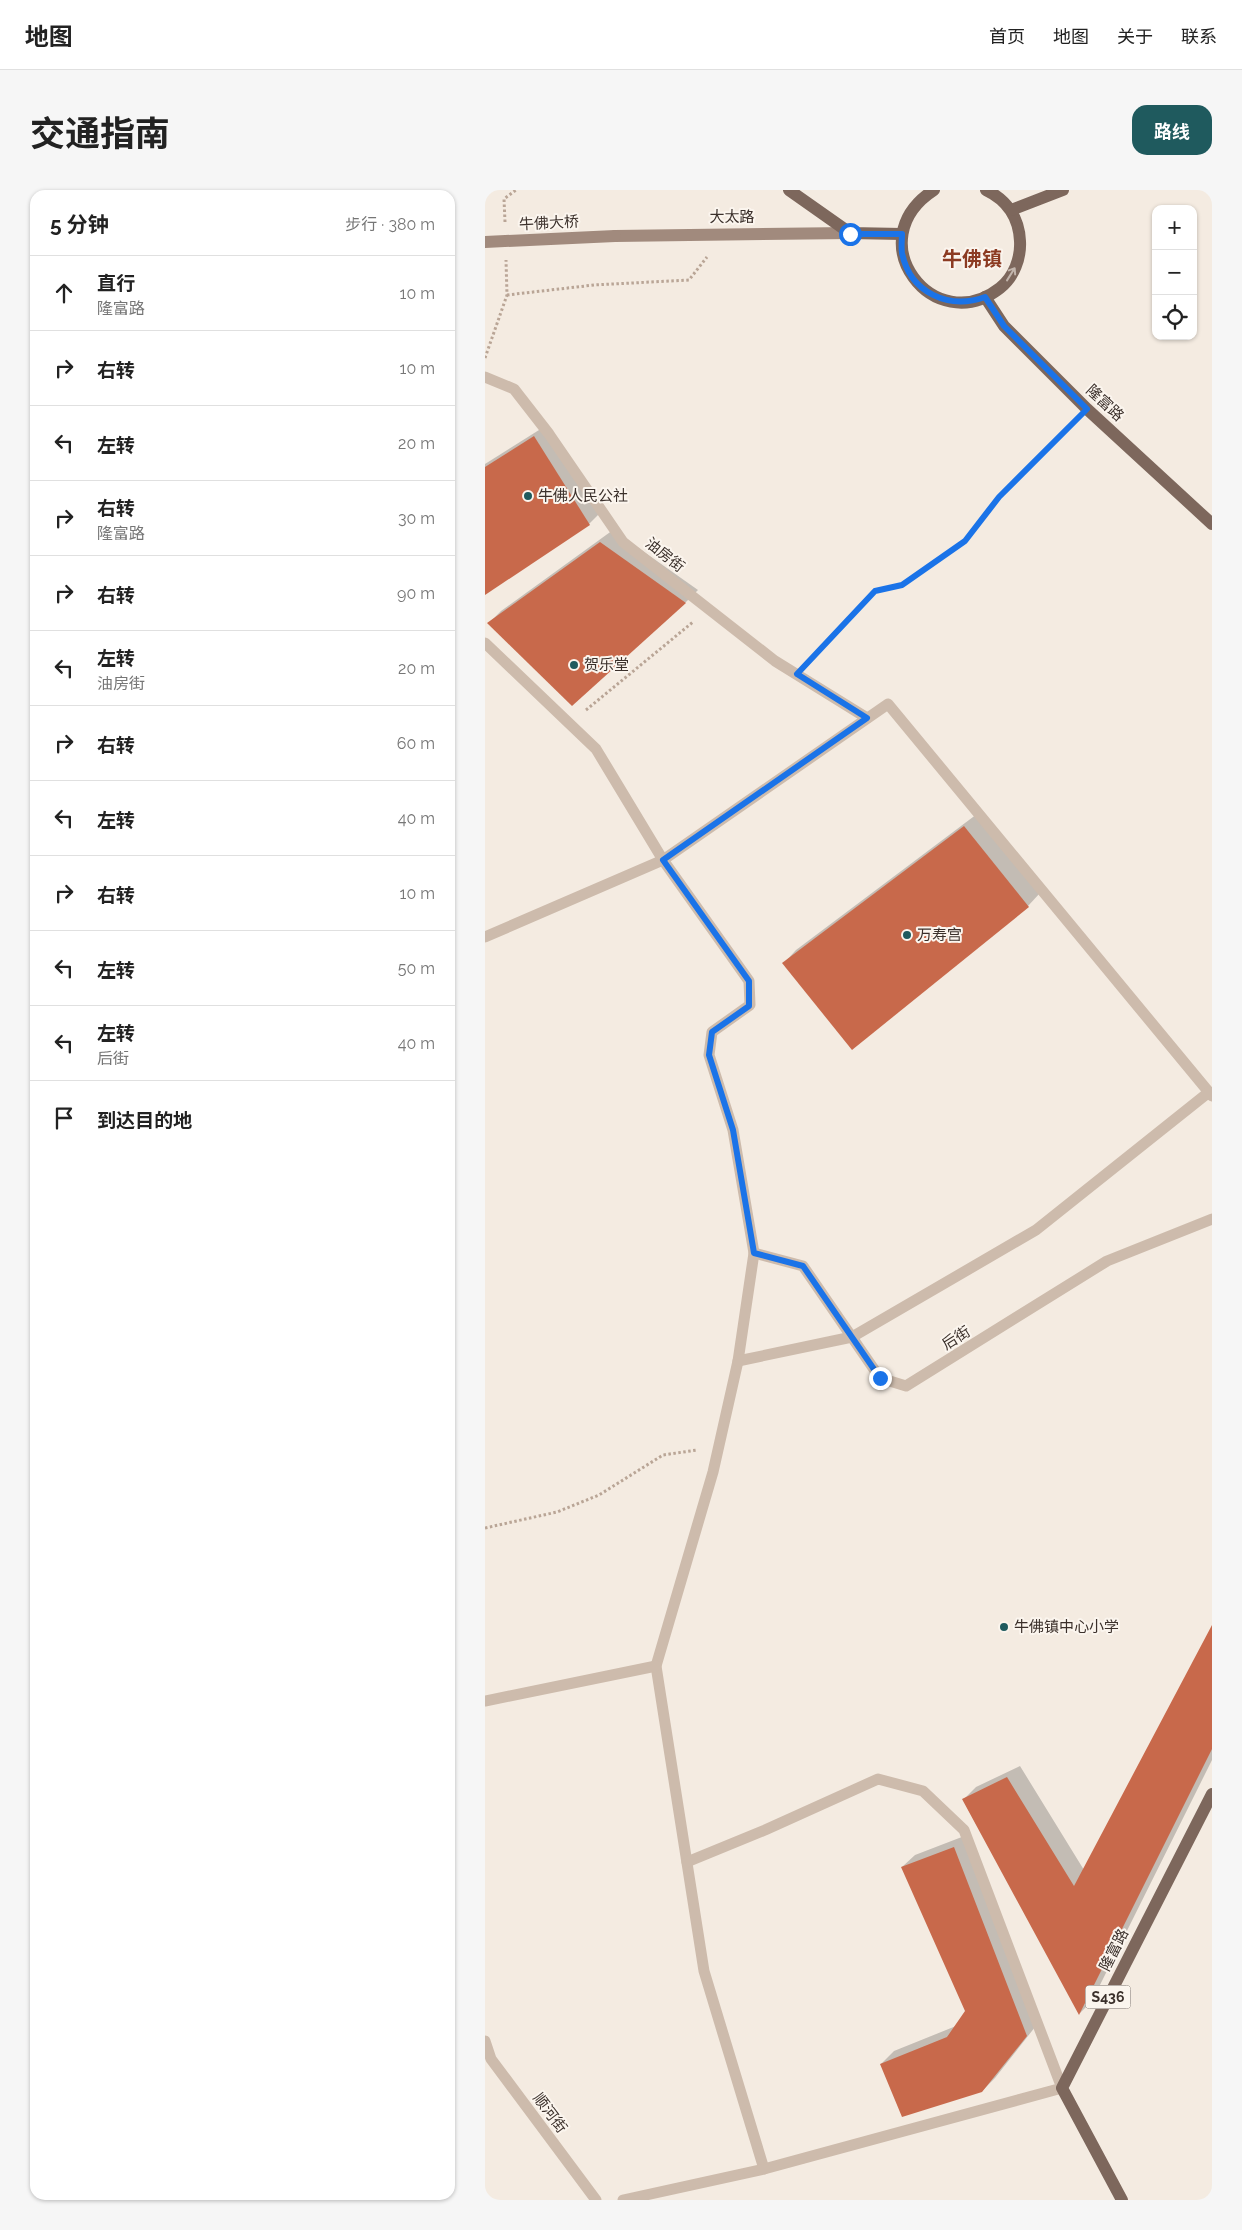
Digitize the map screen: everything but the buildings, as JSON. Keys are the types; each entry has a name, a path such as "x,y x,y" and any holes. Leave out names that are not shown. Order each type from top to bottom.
{"main road":[{"path":"789,190 850,234 902,234"},
{"path":"934,190 920,199 907,216 902,234 902,253 909,271 920,286 936,297 954,302 973,301 985,297 1006,283 1016,267 1021,249 1019,229 1011,210 996,195 986,190"},
{"path":"1011,210 1063,190"},
{"name":"大太路","path":"615,236 725,233 850,234"},
{"name":"牛佛大桥","path":"485,242 615,236"},
{"name":"隆富路","path":"985,297 1004,326 1087,409 1212,524"},
{"name":"隆富路","path":"1062,2088 1212,1794"},
{"path":"1062,2088 1122,2200"}],"lane":[{"name":"油房街","path":"485,377 514,390 549,434 623,542 775,661 867,718"},
{"path":"485,643 595,748 663,860 749,981 749,1006 712,1032 709,1055 733,1130 754,1253 738,1360 710,1481 656,1666 704,1971 764,2169"},
{"path":"485,937 663,860 888,704 1210,1094 1036,1230 851,1337 738,1360"},
{"name":"后街","path":"754,1253 803,1266 880,1378 906,1386 1107,1261 1212,1219"},
{"path":"485,1701 656,1666"},
{"path":"623,2200 764,2169 1062,2088 964,1830 923,1792 878,1779 765,1830 687,1862"},
{"name":"顺河街","path":"485,2041 491,2059 596,2200"}],"path":[{"path":"505,228 505,199 516,190"},
{"path":"507,295 594,285 689,280 725,233"},
{"path":"485,358 507,295 506,257"},
{"path":"797,674 875,591 902,585 965,541 999,497 1087,409"},
{"path":"569,724 708,609"},
{"path":"485,1528 557,1512 599,1495 663,1455 718,1447"}],"place":[{"name":"牛佛人民公社","path":"528,496"},
{"name":"贺乐堂","path":"574,665"},
{"name":"万寿宫","path":"907,935"},
{"name":"牛佛镇中心小学","path":"1004,1627"}],"district":[{"name":"牛佛镇","path":"972,259"}],"route":[{"path":"850,234 902,234 902,253 909,271 920,286 936,297 954,302 973,301 985,297 1004,326 1087,409 999,497 965,541 902,585 875,591 797,674 867,718 663,860 749,981 749,1006 712,1032 709,1055 733,1130 754,1253 803,1266 880,1378"}]}
